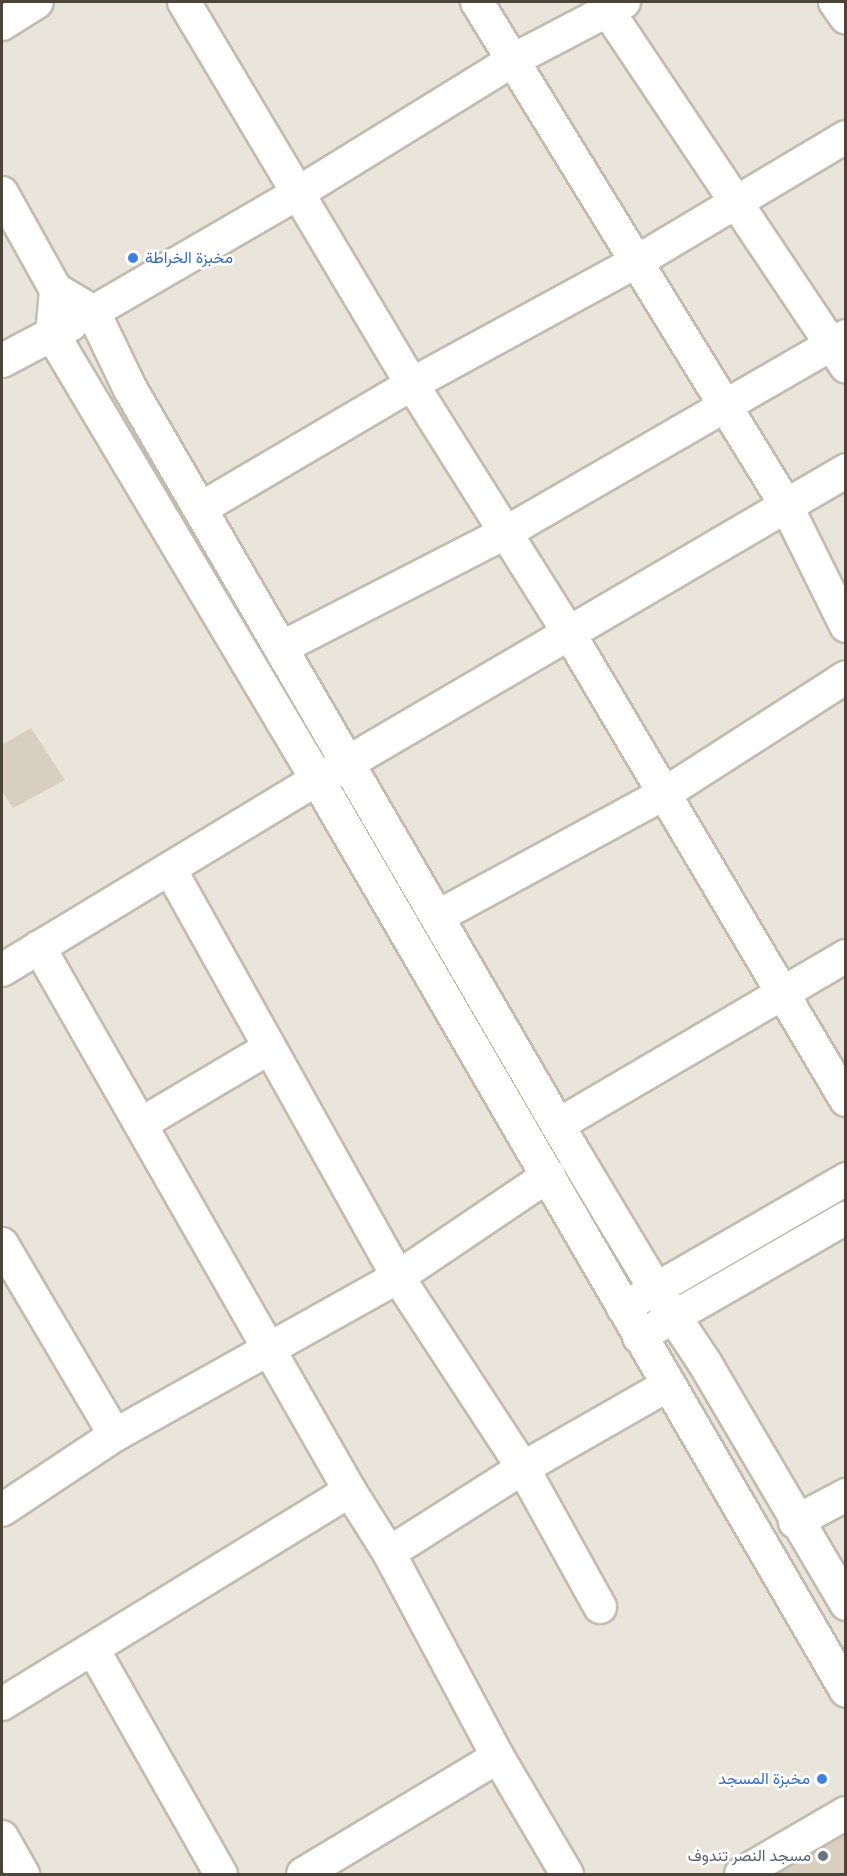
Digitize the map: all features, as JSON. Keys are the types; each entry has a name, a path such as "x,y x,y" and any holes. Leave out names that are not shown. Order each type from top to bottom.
{"street":[{"path":"2,24 37,2"},
{"path":"184,2 412,384 569,633 781,994 846,1100"},
{"path":"477,2 515,59 636,262 786,505 846,626"},
{"path":"835,2 846,18"},
{"path":"2,360 93,312 298,193 515,59 616,6 735,200 841,349 724,403 505,533 281,648"},
{"path":"200,509 412,384 636,262 735,200 846,137"},
{"path":"2,193 56,290 93,312 130,389 558,1125 656,1290 675,1317 795,1522 846,1603"},
{"path":"56,290 52,334 549,1175 639,1337 846,1690"},
{"path":"2,970 317,779 348,763 846,470"},
{"path":"437,916 664,794 846,677"},
{"path":"170,869 398,1277 523,1468 600,1607"},
{"path":"39,947 350,1491 389,1553 498,1757 567,1875"},
{"path":"558,1125 846,956"},
{"path":"475,1051 506,1035"},
{"path":"141,1124 269,1048"},
{"path":"2,1510 115,1435 269,1346 398,1277 549,1175"},
{"path":"623,1308 846,1179"},
{"path":"639,1337 846,1218"},
{"path":"2,1245 115,1435"},
{"path":"389,1553 523,1468 668,1385"},
{"path":"2,1704 350,1491"},
{"path":"795,1522 846,1496"},
{"path":"93,1649 221,1875"},
{"path":"303,1875 498,1757"},
{"path":"741,1875 846,1813"},
{"path":"2,1837 23,1875"}],"shaded area":[{"path":"2,2 845,2 845,1874 2,1874"}],"building":[{"path":"31,728 65,780 13,808 2,791 2,745"},
{"name":"مسجد النصر تندوف","path":"846,1836 846,1874 772,1874 773,1865 789,1864 790,1857 809,1855 809,1847 827,1846 826,1838"}],"place":[{"name":"مخبزة الخراطة","path":"133,258"},
{"name":"مخبزة المسجد","path":"822,1779"},
{"name":"مسجد النصر تندوف","path":"823,1856"}]}
